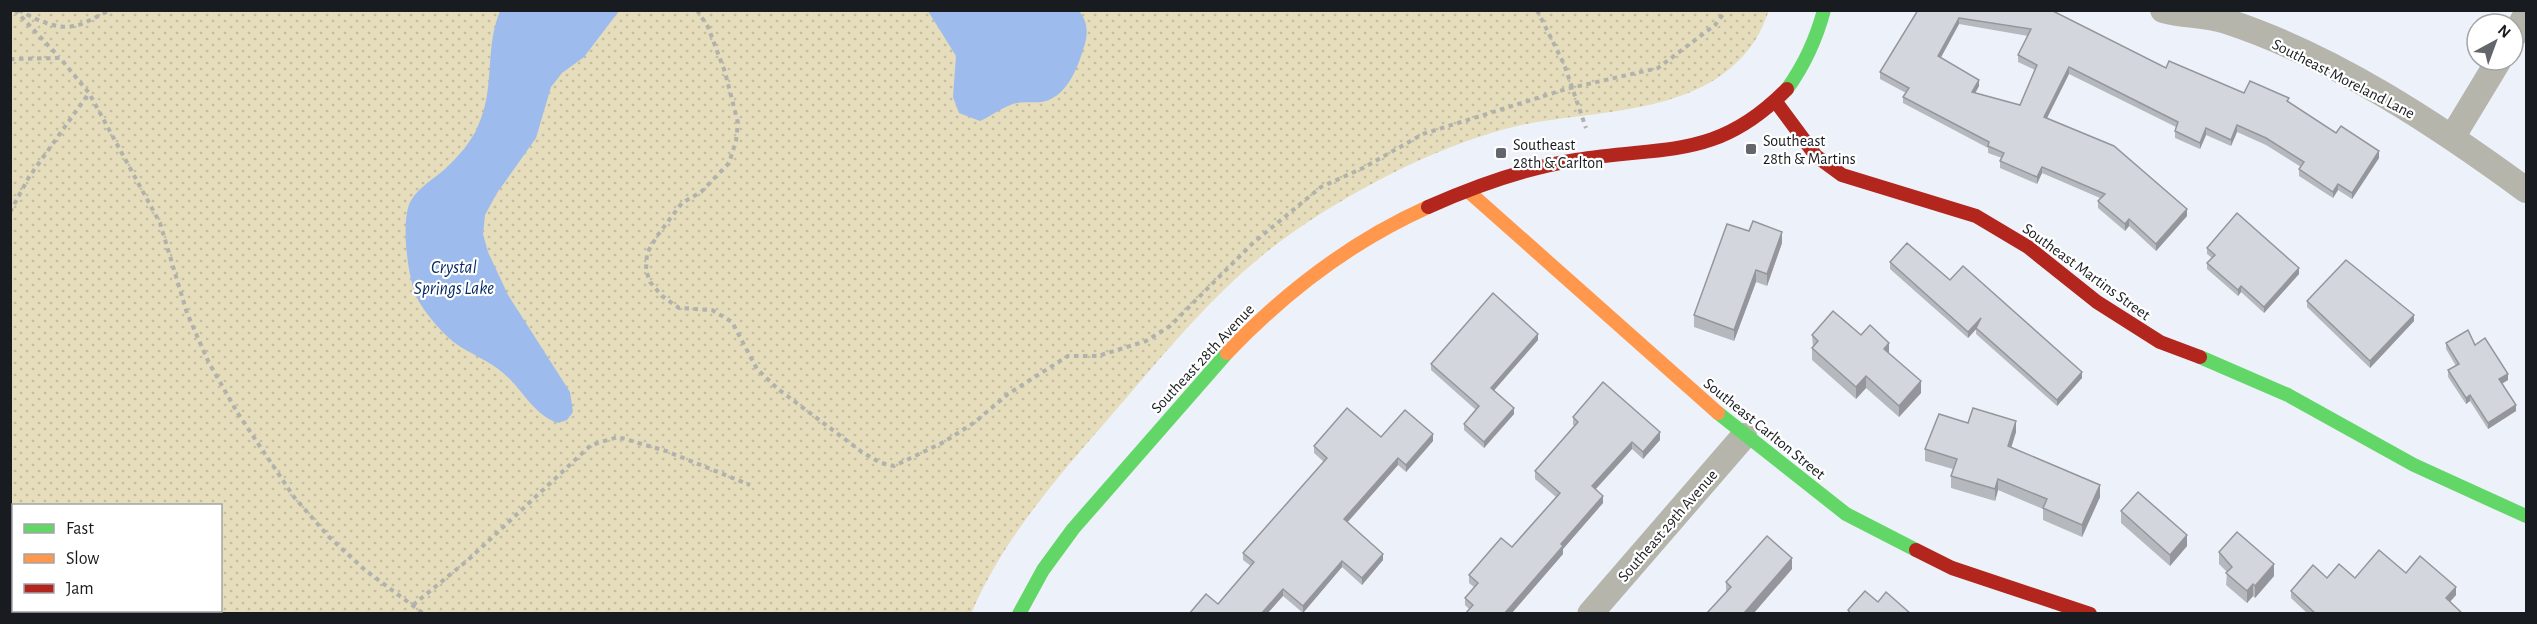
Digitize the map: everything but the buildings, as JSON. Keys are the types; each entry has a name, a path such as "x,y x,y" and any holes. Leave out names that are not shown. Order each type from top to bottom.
{"street":[{"name":"Southeast 28th Avenue","path":"1018,614 1029,591 1094,503 1217,361 1260,318 1298,285 1363,240 1430,205 1468,190 1531,171 1596,157 1662,152 1700,145 1748,125 1776,102 1804,65 1819,32 1824,10"},
{"name":"Southeast Moreland Lane","path":"2163,10 2204,15 2226,21 2297,50 2453,136 2526,190"},
{"path":"2453,136 2492,72"},
{"name":"Southeast Martins Street","path":"1776,102 1816,156 1842,175 1953,207 1976,216 2028,247 2097,302 2160,342 2228,368 2288,395 2414,465 2526,516"},
{"name":"Southeast Carlton Street","path":"1468,190 1744,436 1846,514 1894,541 2039,607 2090,614"},
{"name":"Southeast 29th Avenue","path":"1590,614 1744,436"}],"path":[{"path":"17,10 39,22 58,27 82,24 111,10"},
{"path":"17,10 89,93 160,223 187,313 208,361 237,412 294,497 329,537 365,570 424,614"},
{"path":"697,10 708,27 725,72 738,123 736,141 729,163 701,192 682,203 657,236 647,253 646,270 650,282 662,296 680,308 712,310 732,322 757,369 778,389 862,452 881,463 894,466 944,442 975,422 1008,394 1068,356 1098,356 1146,341 1170,326 1253,243 1321,187 1363,168 1423,134 1572,88 1658,68 1715,25 1726,10"},
{"path":"1537,10 1563,64 1596,157"},
{"path":"10,59 60,58"},
{"path":"10,212 29,177 89,93"},
{"path":"413,605 468,560 591,445 618,437 666,451 750,485"}],"shaded area":[{"path":"1061,10 1068,17 1084,10 1769,11 1756,39 1734,65 1708,83 1679,96 1647,105 1517,126 1466,141 1370,185 1325,211 1269,250 1203,311 1066,469 1013,538 983,588 971,614 54,612 222,612 222,504 12,504 11,576 10,11"}],"water":[{"name":"Crystal Springs Lake","path":"500,11 619,11 584,57 562,73 551,87 536,138 497,193 485,215 483,234 488,252 508,295 570,392 573,412 567,420 558,423 535,408 502,372 455,343 440,328 417,298 409,267 406,241 408,208 414,196 455,159 475,132 487,97 492,40"},
{"path":"928,11 1079,11 1086,25 1086,40 1069,82 1057,95 1041,102 1013,104 980,121 959,113 953,97 956,56"}],"traffic: fast":[{"path":"1787,89 1809,51 1824,10"},
{"path":"1019,614 1043,570 1073,529 1227,353"},
{"path":"2200,357 2288,395 2414,465 2526,516"},
{"path":"1718,413 1846,514 1916,550"}],"traffic: slow":[{"path":"1468,191 1718,413"},
{"path":"1227,353 1272,309 1320,270 1372,236 1428,207"}],"traffic: jam":[{"path":"1428,207 1482,185 1538,168 1576,160 1688,146 1713,139 1737,128 1761,112 1787,89"},
{"path":"1776,102 1816,156 1842,175 1976,216 2028,247 2097,302 2160,342 2200,357"},
{"path":"1916,550 1952,568 2090,614"}],"place":[{"name":"Southeast 28th & Martins","path":"1751,149"},
{"name":"Southeast 28th & Carlton","path":"1501,153"}]}
